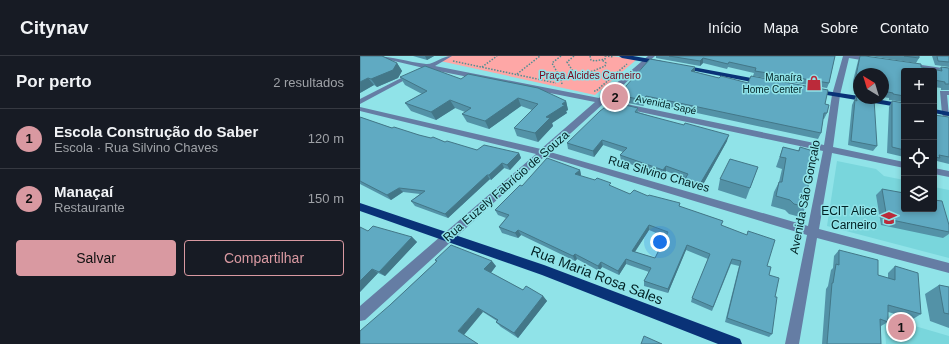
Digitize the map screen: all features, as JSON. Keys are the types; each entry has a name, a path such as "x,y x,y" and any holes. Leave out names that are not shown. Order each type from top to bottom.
{"main road":[{"path":"620,57 650,58 773,84"},
{"path":"804,89 901,106"},
{"path":"937,112 948,114"},
{"name":"Rua Maria Rosa Sales","path":"360,207 544,270 735,344"}],"street":[{"name":"Avenida Sapé","path":"376,56 601,101 901,164"},
{"path":"847,56 878,61"},
{"name":"Avenida São Gonçalo","path":"792,344 828,150 836,95 847,56"},
{"path":"360,102 430,66 450,58"},
{"name":"Rua Euzely Fabrício de Souza","path":"360,315 650,58"},
{"path":"902,64 949,71"},
{"path":"948,114 943,93 949,93"},
{"name":"Rua Silvino Chaves","path":"360,109 544,153 812,232 949,268"},
{"path":"937,172 949,174"}],"path":[{"path":"482,67 497,56"},
{"path":"516,75 540,56"},
{"path":"554,56 560,56"},
{"path":"450,58 516,75 562,84 561,79 552,63 560,56"},
{"path":"574,56 566,62 576,76"},
{"path":"590,56 591,60 595,62 605,59 605,56 620,57"},
{"path":"561,79 593,71 605,66 606,63 602,60"},
{"path":"589,90 596,91 631,60"}],"shaded area":[{"name":"ECIT Alice Carneiro","path":"837,161 876,169 884,176 901,179 901,212 937,212 937,188 949,190 949,258 827,226"},
{"path":"884,317 949,336 949,344 886,344"}],"green space":[{"name":"Praça Alcides Carneiro","path":"448,56 612,56 636,60 595,95 440,61"}],"building":[{"path":"360,56 382,56 397,63 393,70 360,82"},
{"path":"669,56 835,56 829,83 755,71 756,68 729,62 728,64 703,58 700,61"},
{"path":"860,56 865,56 921,64 921,67 926,68 901,68 901,95 889,92 889,68 858,68"},
{"path":"904,56 919,56 919,58"},
{"path":"937,56 949,56 949,62 938,61"},
{"path":"650,59 695,67 691,71 719,78 721,76 748,83 751,76 828,90 825,104 829,105 827,113 824,113 821,133 646,96 643,100 618,95"},
{"path":"425,66 461,79 468,74 538,88 566,101 562,104 565,105 546,117 550,118 535,133 514,128 538,104 518,98 485,121 462,114 471,108 450,100 431,112 405,103 427,91 400,77"},
{"path":"941,67 949,68 949,84 945,84 945,82 937,81 937,70 942,71"},
{"path":"892,101 901,102 901,149 892,147"},
{"path":"612,102 638,108 635,112 729,135 700,184 685,179 688,174 666,166 663,170 620,155 627,148 602,140 593,151 567,143 600,111"},
{"path":"855,104 874,104 877,146 851,141"},
{"path":"937,115 949,117 949,157 939,155 940,158 937,158"},
{"path":"360,117 392,128 394,127 431,138 433,137 445,142 447,141 477,150 484,145 519,153 507,165 502,163 489,175 487,175 445,214 411,201 425,191 399,188 387,195 360,181"},
{"path":"783,147 799,151 800,147 813,151 806,176 809,177 806,207 794,204 790,200 776,196 779,182 782,182 786,158 780,157"},
{"path":"547,158 580,170 575,174 595,180 597,178 611,183 609,185 630,194 634,190 648,196 680,203 679,206 723,221 721,225 747,235 748,231 775,240 767,266 771,267 769,275 779,278 775,297 777,297 772,334 727,318 741,261 732,259 713,307 692,298 710,254 687,245 668,289 644,281 651,268 626,259 618,271 601,262 598,266 575,254 573,256 518,230 515,233 499,227 509,215 495,210 520,185 522,186","holes":["649,225 668,232 655,258 632,251"]},
{"path":"730,159 758,167 750,188 720,179"},
{"path":"882,189 901,192 901,212 937,212 937,200 942,201 949,225 949,232 887,219"},
{"path":"373,226 412,237 379,272 372,269 360,281 360,227 368,231"},
{"path":"451,245 492,261 484,269 523,290 526,286 543,296 514,333 496,322 498,320 478,308 458,331 478,344 360,344 360,331 437,261 435,260"},
{"path":"839,250 878,260 878,275 895,280 895,266 918,273 921,314 888,305 888,322 880,319 881,344 827,344 832,283 836,264 839,265"},
{"path":"939,285 949,287 949,314 944,313"},
{"path":"644,336 662,344 641,344"}],"place":[{"name":"Manaíra Home Center","path":"814,83"},
{"name":"Manaçaí","path":"615,97"},
{"name":"ECIT Alice Carneiro","path":"889,218"},
{"name":"Escola Construção do Saber","path":"901,327"}]}
